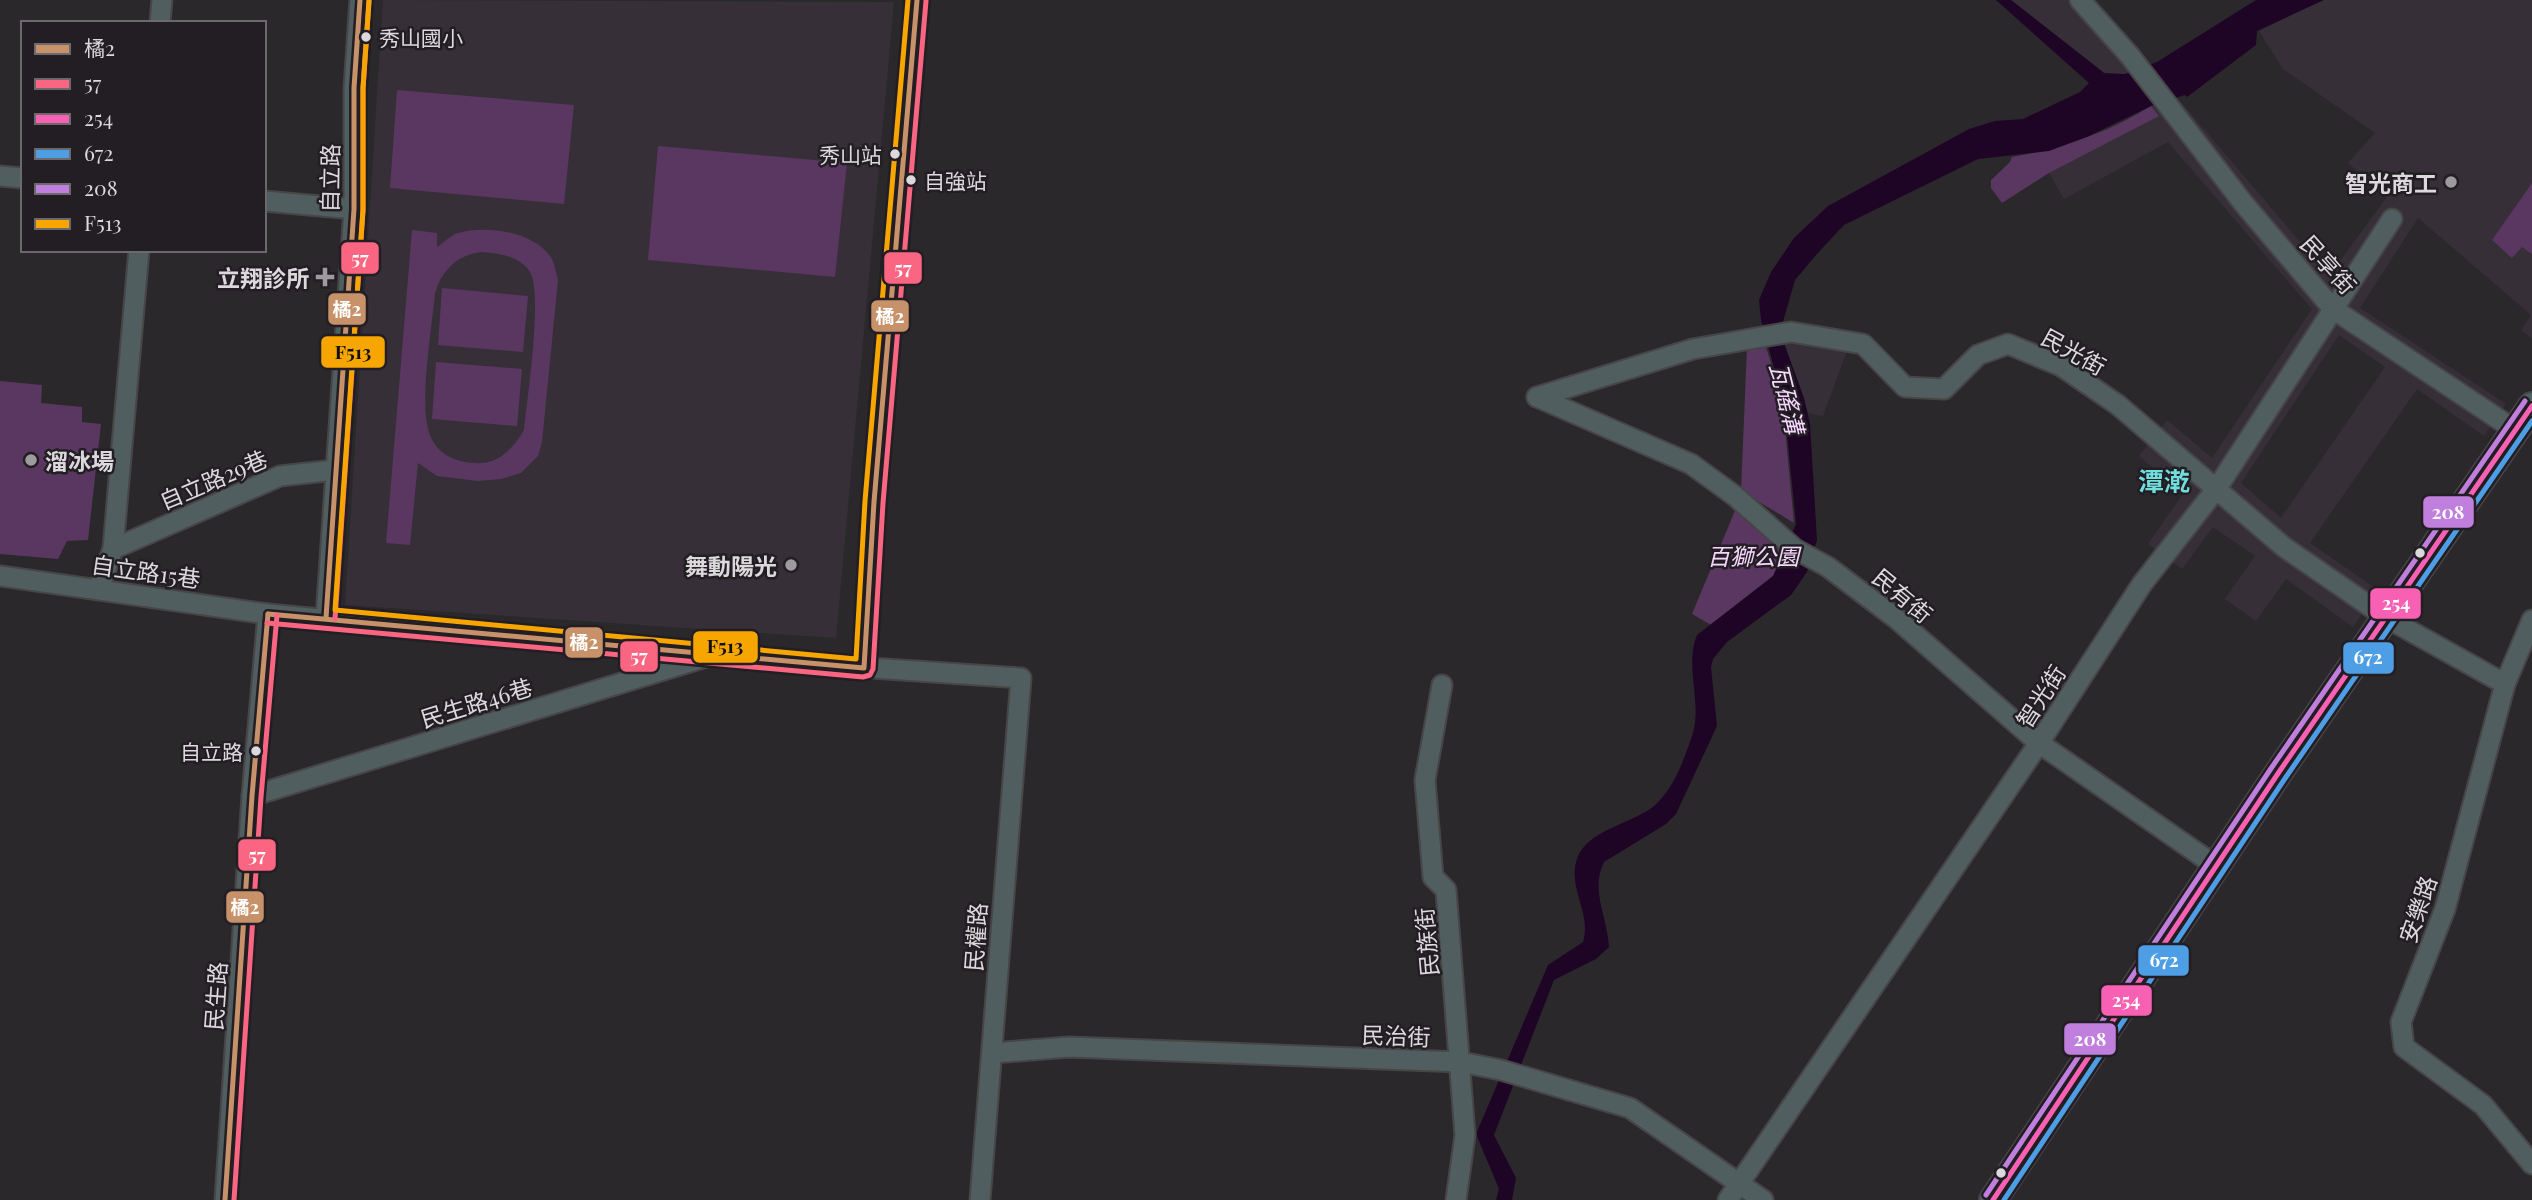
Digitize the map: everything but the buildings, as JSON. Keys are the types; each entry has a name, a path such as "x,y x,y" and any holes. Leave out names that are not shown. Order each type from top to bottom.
{"street":[{"path":"160,21 162,0"},
{"name":"自立路","path":"327,618 354,209 354,88 360,0"},
{"path":"252,796 268,614 752,660 864,668 873,502 917,0"},
{"name":"民享街","path":"2080,0 2130,56 2175,117 2333,309 2515,430"},
{"path":"0,176 21,178"},
{"path":"266,201 354,209"},
{"name":"智光街","path":"1734,1192 2039,743 2142,584 2217,488 2392,219"},
{"path":"100,588 113,549 139,252"},
{"name":"民光街","path":"1537,397 1693,349 1742,342 1761,335 1791,332 1863,344 1905,387 1944,389 1978,355 2008,344 2061,366 2118,405 2284,547 2386,618 2505,684"},
{"name":"民有街","path":"1537,397 1691,464 1735,496 1795,549 1828,567 1897,619 2039,743 2216,866"},
{"path":"1993,1200 2216,866 2532,406"},
{"name":"自立路29巷","path":"113,549 280,476 335,470"},
{"name":"自立路15巷","path":"9,577 268,614"},
{"name":"安樂路","path":"2532,620 2505,684 2445,909 2401,1022 2404,1046 2483,1105 2532,1164"},
{"name":"民生路46巷","path":"252,796 714,655"},
{"name":"民權路","path":"864,668 1021,678 981,1200"},
{"name":"民族街","path":"1442,685 1426,780 1433,877 1446,890 1461,1062 1465,1135 1456,1200"},
{"name":"民生路","path":"225,1200 252,796"},
{"name":"民治街","path":"992,1053 1069,1048 1461,1062 1501,1070 1630,1108 1734,1192 1763,1200"}],"shaded area":[{"name":"秀山國小","path":"383,0 894,2 836,638 345,605"},
{"path":"2011,0 2094,0 2329,276 2387,197 2348,163 2375,133 2283,69 2259,31 2321,0 2532,0 2532,338 2521,330 2531,315 2418,218 2360,308 2506,404 2484,436 2417,389 2310,543 2378,590 2353,627 2286,579 2256,621 2225,599 2255,556 2213,527 2182,569 2148,544 2183,494 2139,456 2167,420 2212,458 2312,309 2168,142 2064,199 2049,173 2159,115","holes":["2339,335 2385,367 2281,518 2241,483"]},
{"path":"1782,340 1848,348 1823,416 1808,413"}],"green space":[{"path":"397,90 574,105 564,204 390,188"},
{"path":"2151,106 2159,116 2049,173 2002,203 1991,188 1991,180 2012,157 2084,138 2119,124"},
{"path":"658,146 847,163 835,277 648,260"},
{"path":"2532,183 2532,254 2522,247 2512,258 2492,240"},
{"path":"412,230 437,233 437,247 455,234 467,231 494,230 522,236 544,249 552,259 558,280 542,442 538,456 521,473 501,479 478,481 437,476 418,463 410,545 386,543","holes":["481,252 515,259 530,272 534,284 535,324 524,430 504,454 490,461 474,463 459,461 436,446 429,432 425,403 435,293 442,277 452,265 465,256"]},
{"path":"442,288 528,296 523,352 438,345"},
{"name":"百獅公園","path":"1765,344 1782,397 1794,523 1741,491 1747,347"},
{"path":"436,362 522,369 517,426 432,419"},
{"path":"0,381 42,385 41,403 82,407 82,422 101,424 88,540 67,541 58,559 0,554"},
{"name":"百獅公園","path":"1739,501 1799,548 1759,603 1720,630 1692,614"}],"water":[{"name":"瓦磘溝","path":"1996,0 2011,0 2104,73 2125,74 2157,62 2256,0 2324,0 2257,31 2256,45 2187,97 2185,95 2151,106 2089,136 2049,151 1978,159 1844,225 1795,280 1780,332 1804,398 1810,424 1817,540 1807,572 1791,595 1727,642 1713,659 1711,667 1717,726 1676,814 1666,824 1604,862 1600,872 1599,893 1609,947 1596,959 1554,980 1494,1135 1516,1178 1512,1200 1496,1200 1499,1189 1476,1134 1548,965 1583,942 1584,921 1575,880 1577,859 1582,849 1600,834 1654,806 1673,782 1695,724 1692,659 1697,635 1773,576 1796,524 1784,404 1761,320 1759,300 1771,272 1794,238 1828,206 1969,129 1995,121 2023,119 2080,92 2089,83"}],"transit line":[{"name":"橘2","path":"326,618 354,209 354,88 360,0"},
{"name":"F513","path":"369,1 363,88 363,210 335,610 856,659 865,501 908,0"},
{"name":"橘2","path":"268,614 864,668 874,502 917,0"},
{"name":"57","path":"335,619 363,210 363,88 369,1"},
{"name":"57","path":"267,623 863,677 870,675 873,669 883,503 926,1"},
{"name":"208","path":"1986,1195 2272,767 2525,401"},
{"name":"254","path":"1993,1200 2279,772 2532,406"},
{"name":"672","path":"2004,1200 2286,777 2532,421"},
{"name":"橘2","path":"225,1200 252,796 268,614"},
{"name":"57","path":"234,1200 261,797 277,615"}],"place":[{"name":"秀山國小","path":"366,37"},
{"name":"秀山站","path":"895,154"},
{"name":"自強站","path":"911,180"},
{"name":"智光商工","path":"2451,182"},
{"name":"立翔診所","path":"325,277"},
{"name":"溜冰場","path":"31,460"},
{"name":"舞動陽光","path":"791,565"},
{"name":"自立路","path":"256,751"}],"district":[{"name":"潭漧","path":"2164,480"}]}
